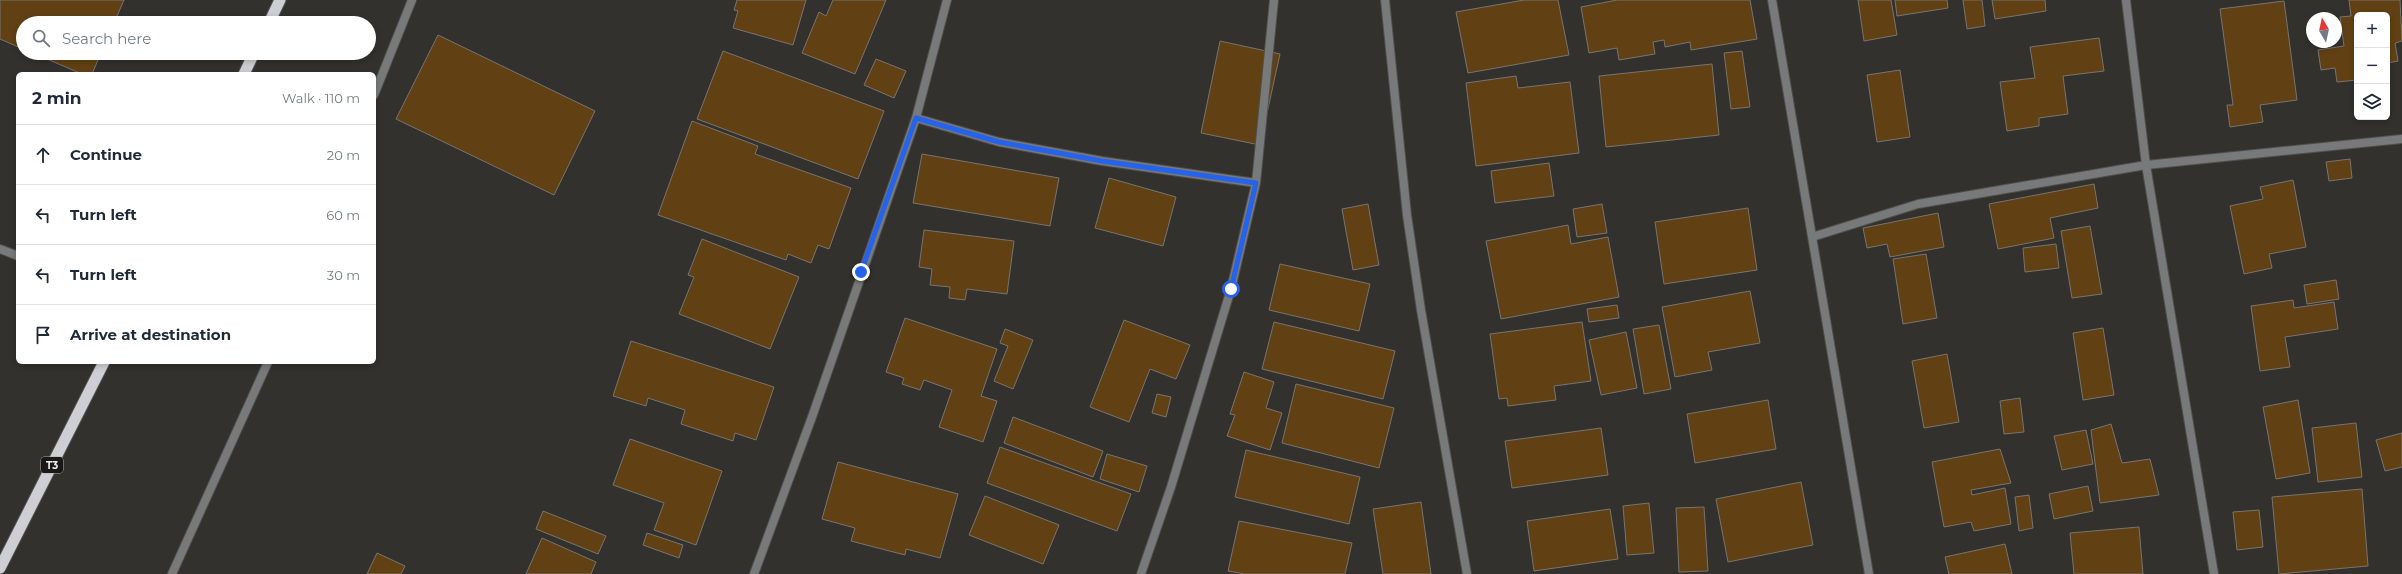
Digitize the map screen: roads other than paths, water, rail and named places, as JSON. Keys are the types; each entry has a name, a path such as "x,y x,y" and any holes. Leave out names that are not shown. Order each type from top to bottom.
{"highway":[{"path":"272,16 280,0"},
{"path":"245,72 251,60"},
{"name":"T3","path":"0,568 103,364"}],"street":[{"path":"376,90 412,0"},
{"path":"754,574 812,417 916,118 947,0"},
{"path":"1141,574 1171,487 1231,289 1256,183 1274,0"},
{"path":"1385,0 1407,215 1421,310 1468,574"},
{"path":"1772,0 1869,574"},
{"path":"2126,0 2146,165 2214,574"},
{"path":"916,118 999,142 1102,161 1256,183"},
{"path":"1812,236 1918,204 2146,165 2402,138"},
{"path":"0,249 16,255"},
{"path":"172,574 267,364"}]}
